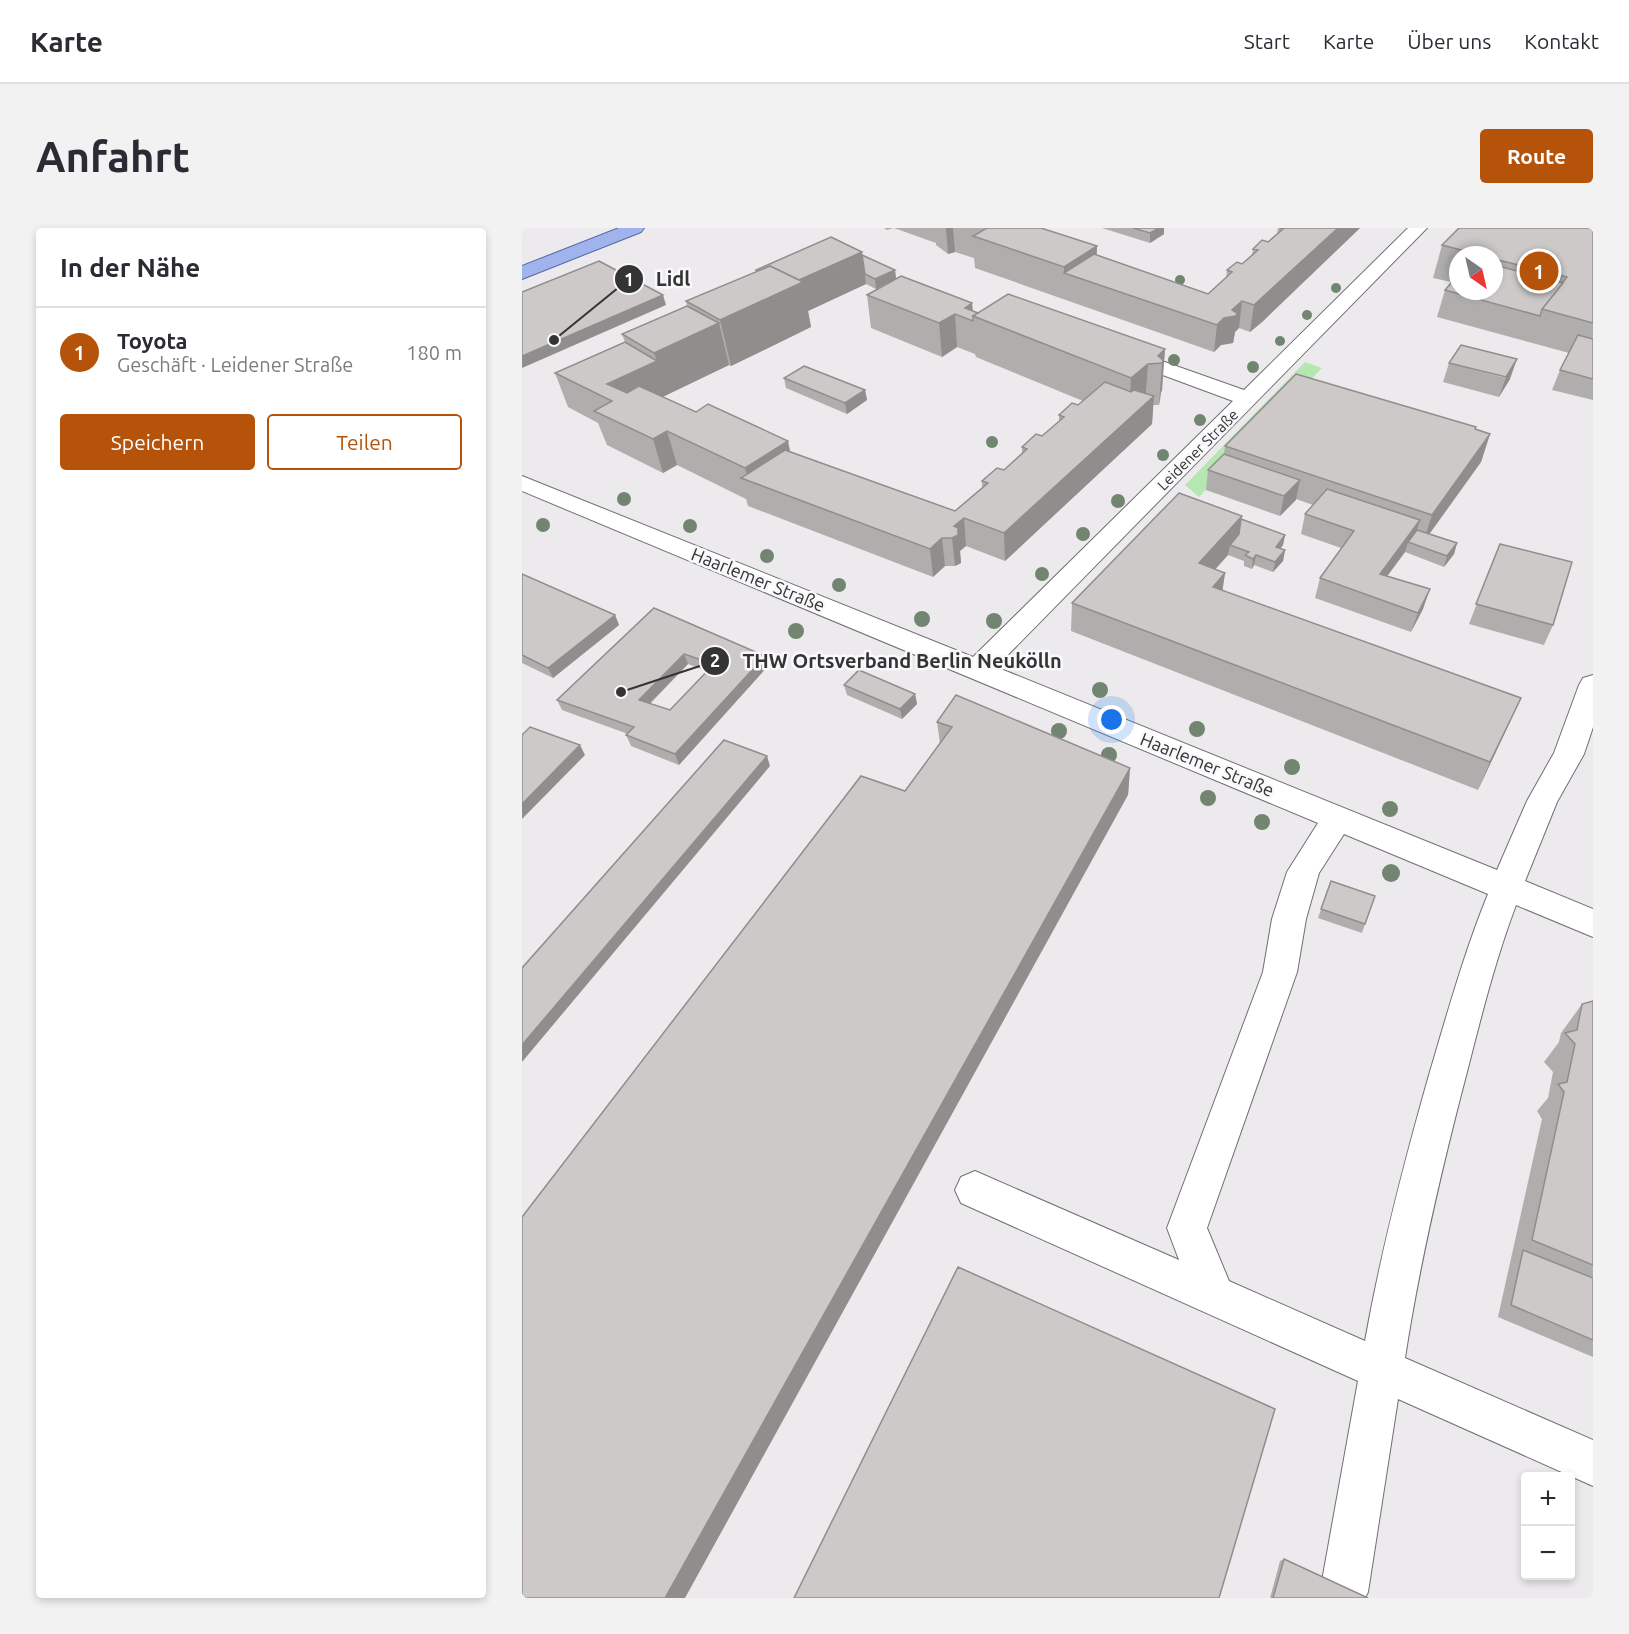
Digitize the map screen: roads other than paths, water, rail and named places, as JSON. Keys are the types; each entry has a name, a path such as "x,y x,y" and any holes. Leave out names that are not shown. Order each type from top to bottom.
{"main road":[{"path":"522,273 635,228"}],"street":[{"name":"Leidener Straße","path":"976,671 1418,228"},
{"path":"1101,346 1249,399"},
{"name":"Haarlemer Straße","path":"522,483 1593,922"},
{"path":"1344,1592 1396,1282 1435,1122 1482,950 1542,801 1569,754 1593,685"},
{"path":"1213,1294 1187,1228 1280,972 1289,919 1303,872 1318,846 1339,818"},
{"path":"975,1190 1593,1463"}],"place":[{"name":"Toyota","path":"1539,271"},
{"name":"Lidl","path":"554,340"},
{"name":"THW Ortsverband Berlin Neukölln","path":"621,692"}]}
